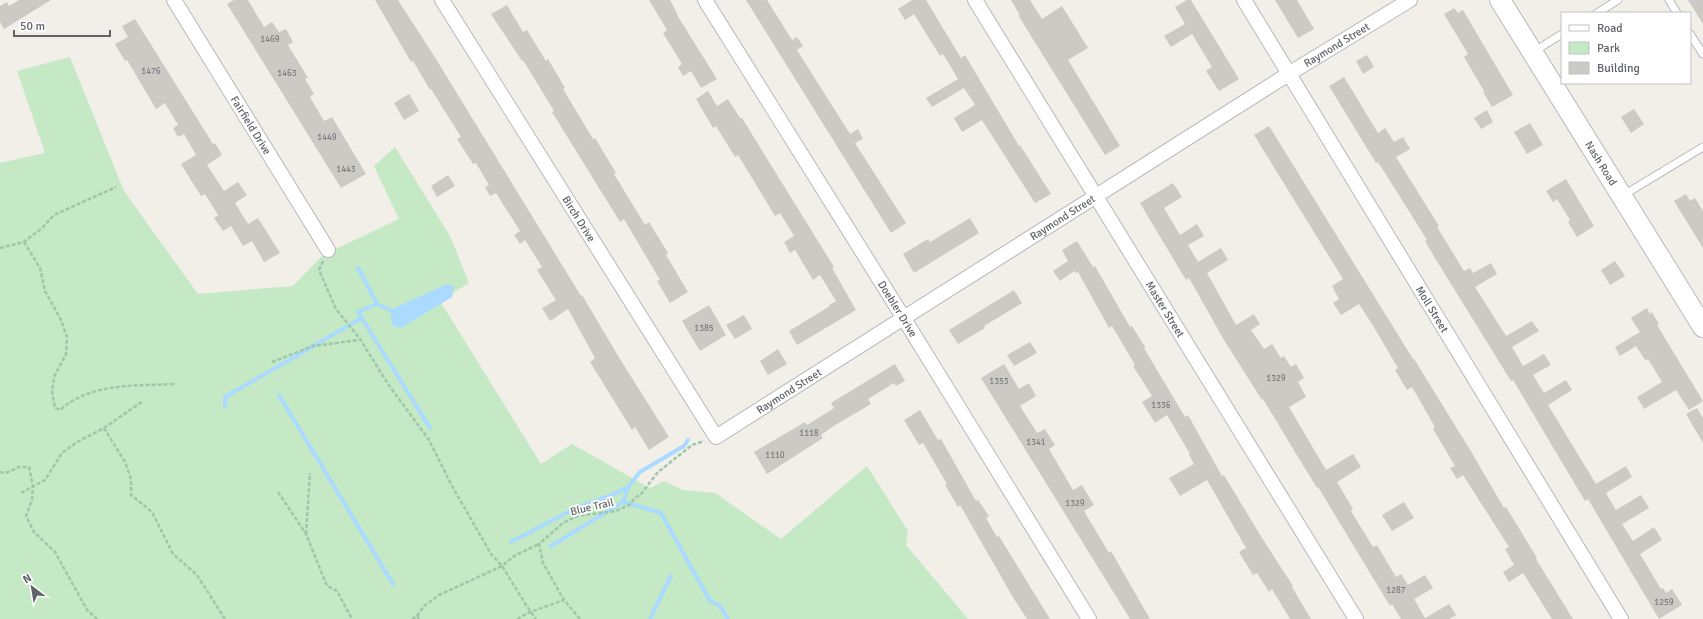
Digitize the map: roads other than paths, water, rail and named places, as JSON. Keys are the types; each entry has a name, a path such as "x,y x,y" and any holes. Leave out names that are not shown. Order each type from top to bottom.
{"main road":[{"name":"Nash Road","path":"1500,0 1703,327"}],"street":[{"name":"Fairfield Drive","path":"174,0 328,250"},
{"name":"Birch Drive","path":"442,0 716,437"},
{"name":"Doebler Drive","path":"705,0 1089,619"},
{"name":"Master Street","path":"975,0 1356,619"},
{"name":"Moll Street","path":"1244,0 1290,73 1621,619"},
{"name":"Raymond Street","path":"716,437 1290,73 1410,0"}],"lane":[{"path":"1599,12 1618,0"},
{"path":"1669,0 1676,12"},
{"path":"1533,52 1561,35"},
{"path":"1691,36 1703,54"},
{"path":"1622,196 1703,146"}],"water":[{"path":"447,284 454,286 452,297 401,328 392,325 390,310"}],"waterway":[{"path":"358,268 377,304 358,312 430,428"},
{"path":"377,304 390,310"},
{"path":"225,407 225,397 362,318"},
{"path":"279,395 393,584"},
{"path":"551,546 623,502 628,487 640,472 684,446 688,440"},
{"path":"511,542 576,508 612,495 628,487"},
{"path":"623,502 661,513 710,601 719,605 728,619"},
{"path":"650,619 671,576"}]}
